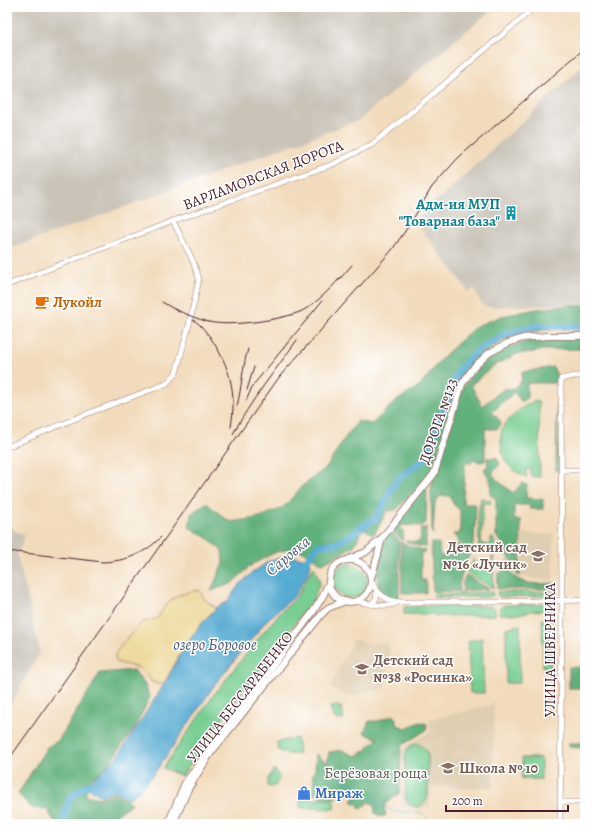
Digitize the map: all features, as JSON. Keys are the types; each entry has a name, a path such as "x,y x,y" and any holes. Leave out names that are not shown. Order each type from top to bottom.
{"main road":[{"name":"ДОРОГА №123","path":"349,560 366,552 382,538 434,474 462,384 474,367 489,354 508,343 523,338 547,336 585,336"},
{"name":"ДОРОГА №123","path":"371,579 382,538"},
{"path":"349,560 358,561 365,566 371,579 370,587 366,594 355,601 345,601 336,596 330,587 329,575 333,568 340,562 349,560"},
{"name":"УЛИЦА БЕССАРАБЕНКО","path":"168,824 186,783 313,612 323,596 329,582"},
{"name":"УЛИЦА БЕССАРАБЕНКО","path":"173,824 188,789 224,733 322,614 328,608 345,601"}],"street":[{"name":"ВАРЛАМОВСКАЯ ДОРОГА","path":"7,285 173,221 333,164 371,145 535,7"},
{"path":"7,447 89,413 166,384 176,373 199,280 193,261 173,221"},
{"name":"УЛИЦА ШВЕРНИКА","path":"560,824 562,601 561,379 574,376 585,376"},
{"path":"562,470 585,470"},
{"path":"371,579 377,591 386,598 398,602 585,600"},
{"path":"371,604 376,599 377,591"},
{"path":"355,601 371,604 395,604 398,602"},
{"path":"560,802 585,802"}],"shaded area":[{"path":"7,7 495,7 359,120 7,250"},
{"path":"585,64 585,304 486,307 477,296 475,288 468,292 415,221"},
{"path":"7,526 25,536 17,555 40,652 7,711"},
{"name":"Детский сад №16 «Лучик»","path":"522,534 554,534 553,580 522,577"},
{"name":"Детский сад №38 «Росинка»","path":"352,640 360,640 367,644 388,642 390,657 389,666 386,667 386,688 347,697 329,686 352,644"},
{"name":"Школа № 10","path":"494,704 493,788 431,787 430,808 402,807 403,748 430,732 429,720"}],"green space":[{"path":"570,305 585,306 585,330 569,329 539,331 510,338 497,344 485,353 464,375 457,388 443,437 430,471 418,487 396,510 387,511 374,535 363,528 354,546 323,564 302,551 289,549 276,552 253,564 231,584 211,591 223,563 222,551 209,539 189,527 191,514 206,503 230,522 257,518 280,509 287,504 302,486 327,467 342,442 358,421 372,424 396,401 420,386 442,358 476,326 502,316 537,309"},
{"path":"549,338 585,338 585,349 541,350 517,354 493,366 471,385 482,406 505,388 512,389 521,382 522,372 553,367 559,380 556,380 555,383 528,383 527,398 522,402 514,392 492,412 501,422 498,429 485,429 485,461 479,462 474,459 471,463 465,463 463,504 475,504 476,506 474,542 471,550 461,544 453,534 460,534 460,510 453,504 451,497 442,496 438,498 435,503 433,534 431,490 433,478 464,385 474,372 491,356 504,349 525,342"},
{"path":"537,401 539,404 540,477 532,477 529,468 526,470 527,477 515,472 505,459 501,442 502,433 505,424 516,413 528,404"},
{"path":"557,402 558,471 556,471"},
{"path":"487,458 497,458 500,464 492,473 497,480 513,493 522,483 527,485 526,498 543,499 543,509 530,509 529,505 514,505 514,520 521,520 520,577 515,572 509,556 507,556 507,549 496,536 496,499 490,495 491,482 484,469 488,466"},
{"path":"425,487 427,492 426,523 421,526 401,525 401,530 403,530 403,540 393,532 391,527"},
{"path":"481,498 490,500 491,503 483,503 481,544 491,545 491,538 493,538 496,545 492,552 476,551 479,543 478,515"},
{"path":"426,527 426,547 406,542 420,542 421,529"},
{"path":"389,531 399,540 399,599 384,596 380,592 377,581 381,549"},
{"path":"401,542 414,548 425,550 425,552 421,553 421,580 426,580 426,593 402,593"},
{"path":"431,543 439,543 440,556 456,555 456,543 470,553 460,580 459,591 433,592"},
{"path":"492,557 494,557 493,588 467,573 474,558 474,569 491,569"},
{"path":"507,560 511,573 515,577 531,583 554,583 554,589 497,589 498,574 506,569"},
{"path":"353,564 362,569 366,574 366,588 362,593 357,597 347,598 343,597 334,588 333,578 334,574 343,565"},
{"path":"314,566 320,582 313,600 204,743 182,776 163,768 215,693 262,634 280,613 296,598"},
{"path":"466,575 489,589 462,591 463,582"},
{"path":"493,592 493,595 490,597 433,597 433,595"},
{"path":"497,592 552,592 551,596 499,597"},
{"path":"551,604 550,610 531,611 520,614 499,614 500,608 505,605"},
{"path":"490,606 495,609 495,615 435,616 432,614 404,614 404,607"},
{"path":"542,619 550,619 551,667 543,667"},
{"path":"520,625 520,683 506,683 506,628"},
{"path":"482,638 484,693 470,693 468,641"},
{"path":"569,667 585,667 585,688 569,688"},
{"path":"134,670 145,685 150,697 134,729 104,770 92,778 85,795 100,798 116,793 132,803 117,814 126,824 56,824 47,809 32,808 18,794 47,747 58,741 100,673"},
{"path":"330,707 341,707 344,719 338,720 333,717"},
{"name":"Берёзовая роща","path":"394,715 398,725 406,728 420,722 427,724 426,730 401,746 400,792 386,803 384,808 386,815 381,817 375,813 374,804 368,802 362,809 359,808 358,804 354,803 352,799 362,793 358,791 332,798 322,798 318,795 312,794 314,783 312,777 315,770 316,754 327,763 329,752 342,750 355,756 367,750 368,747 378,739 364,733 369,721 378,721"},
{"path":"297,738 299,754 286,754 278,750 277,742"},
{"path":"416,743 424,748 428,756 428,795 424,803 419,807 412,806 406,800 405,755 409,748"},
{"path":"569,743 585,743 585,751 582,751 582,748 569,747"},
{"path":"522,758 541,758 541,779 522,779"},
{"path":"585,759 585,779 583,779"},
{"path":"274,769 280,778 275,786 268,787 268,779"},
{"path":"300,799 334,799 334,809 300,808"}],"sand":[{"path":"199,590 206,601 216,608 201,624 184,648 163,685 152,682 139,668 116,662 115,654 141,623 158,618 170,601 179,595"}],"water":[{"name":"озеро Боровое","path":"288,556 303,558 311,563 309,572 294,597 268,619 216,683 154,774 136,793 128,799 116,791 101,796 86,786 118,756 163,686 184,648 201,624 216,608 227,602 238,586 252,573 269,561"}],"waterway":[{"name":"Саровка","path":"301,567 318,546 338,543 376,518 397,480 426,458 459,369 479,350 505,334 538,326 585,327"},
{"path":"328,766 335,775 355,784 365,793 394,812 420,812 423,814"},
{"name":"Саровка","path":"62,824 70,797 86,786 95,784"},
{"path":"426,817 432,824"}],"railway":[{"path":"7,762 280,376 392,250 410,224 432,187 458,158 585,48"},
{"path":"338,281 352,265"},
{"path":"174,309 209,322 230,324 269,320 302,311 323,296 341,277"},
{"path":"246,401 253,385 322,301"},
{"path":"162,302 179,312"},
{"path":"193,320 196,321 210,337 223,358 227,369 233,402 231,427"},
{"path":"233,434 255,397 297,340"},
{"path":"237,406 244,363 248,349"},
{"path":"247,390 254,367"},
{"path":"7,551 103,562 135,556 155,543 161,537"}],"place":[{"name":"Адм-ия МУП \"Товарная база\"","path":"511,213"},
{"name":"Лукойл","path":"42,302"},
{"name":"Детский сад №16 «Лучик»","path":"538,556"},
{"name":"Детский сад №38 «Росинка»","path":"362,669"},
{"name":"Школа № 10","path":"448,768"},
{"name":"Мираж","path":"304,793"}]}
